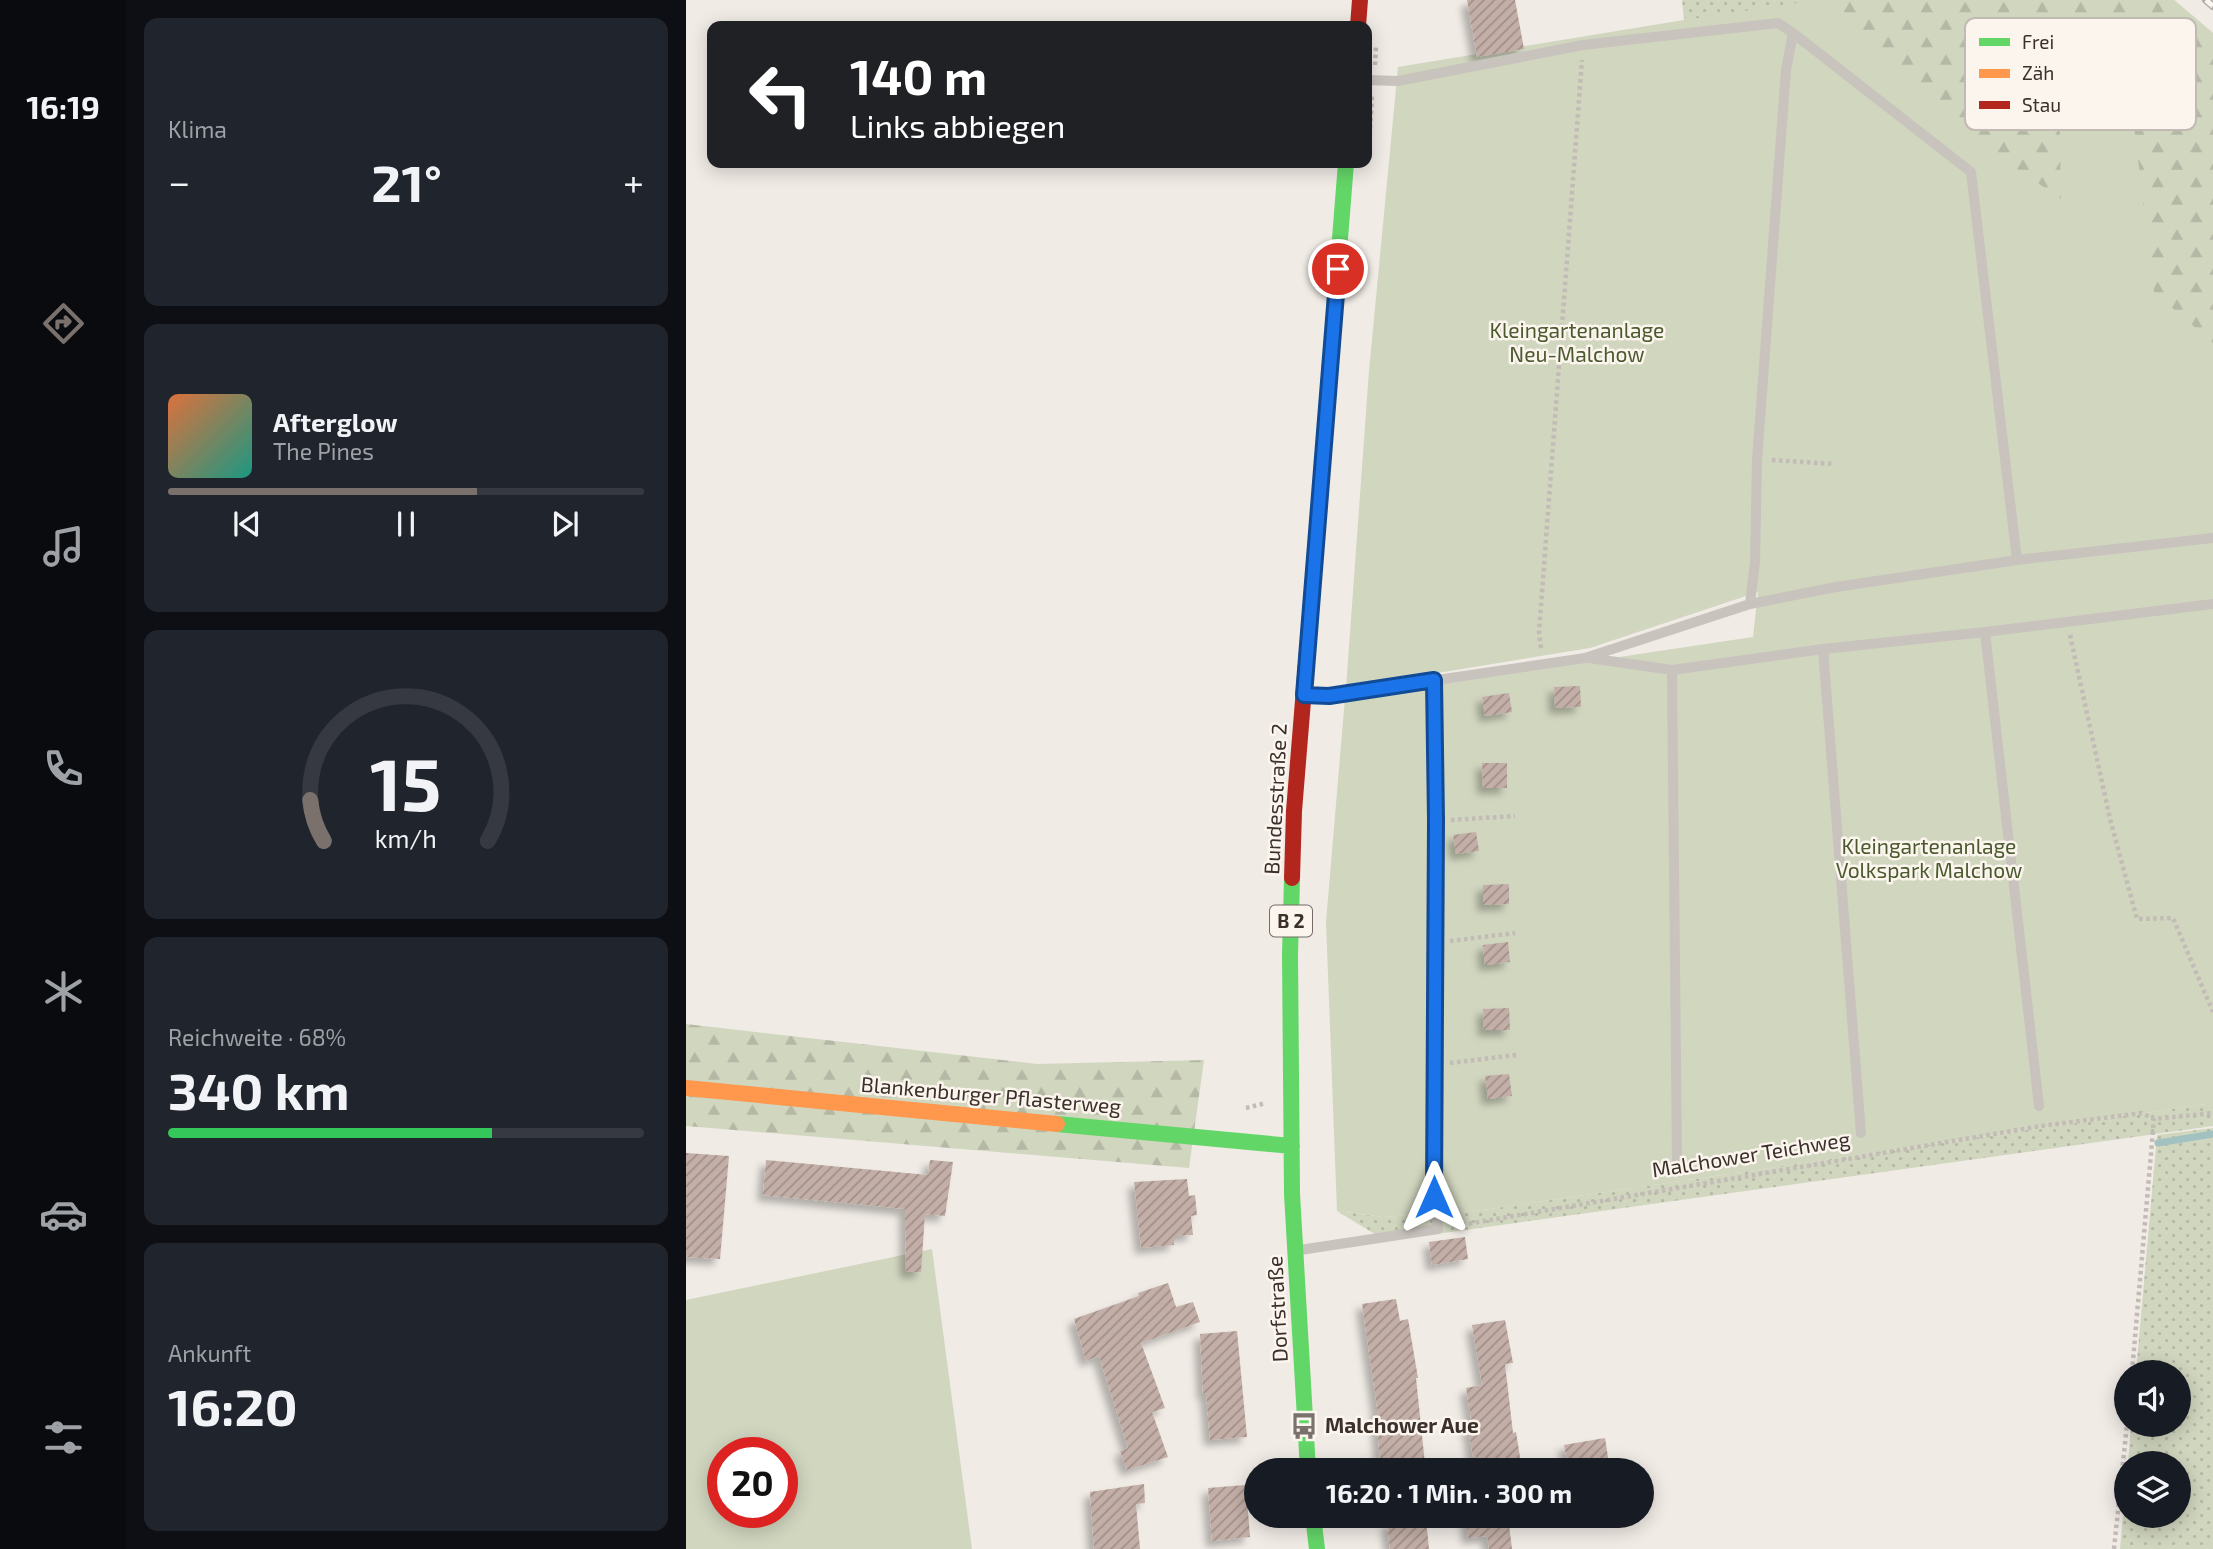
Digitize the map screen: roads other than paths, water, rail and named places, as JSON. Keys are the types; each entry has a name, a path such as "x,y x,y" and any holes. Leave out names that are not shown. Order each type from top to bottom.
{"main road":[{"path":"1358,21 1360,0"},
{"name":"Bundesstraße 2","path":"1292,1146 1290,955 1294,811 1346,168"},
{"name":"Blankenburger Pflasterweg","path":"686,1088 1292,1146"},
{"name":"Dorfstraße","path":"1292,1146 1292,1194 1307,1458"},
{"path":"1314,1528 1317,1549"}],"lane":[{"path":"1372,80 1398,81 1583,45 1778,23 1793,33 1971,172 2017,560"},
{"path":"1750,604 1755,562 1757,460 1786,70 1793,33"},
{"path":"1304,695 1329,696 1585,657 1750,604 1836,587 2017,560 2213,538"},
{"path":"1585,657 1672,670 1823,649 2213,604"},
{"path":"1985,632 2039,1106"},
{"path":"1823,649 1861,1133"},
{"path":"1672,670 1677,1161"},
{"path":"1296,1250 1438,1229 1434,1197 1434,680"}],"waterway":[{"path":"2158,1143 2213,1134"}],"railway":[{"path":"2206,0 2213,6"}],"place":[{"name":"Malchower Aue","path":"1304,1426"}],"park label":[{"name":"Kleingartenanlage Neu-Malchow","path":"1577,343"},
{"name":"Kleingartenanlage Volkspark Malchow","path":"1929,859"}]}
